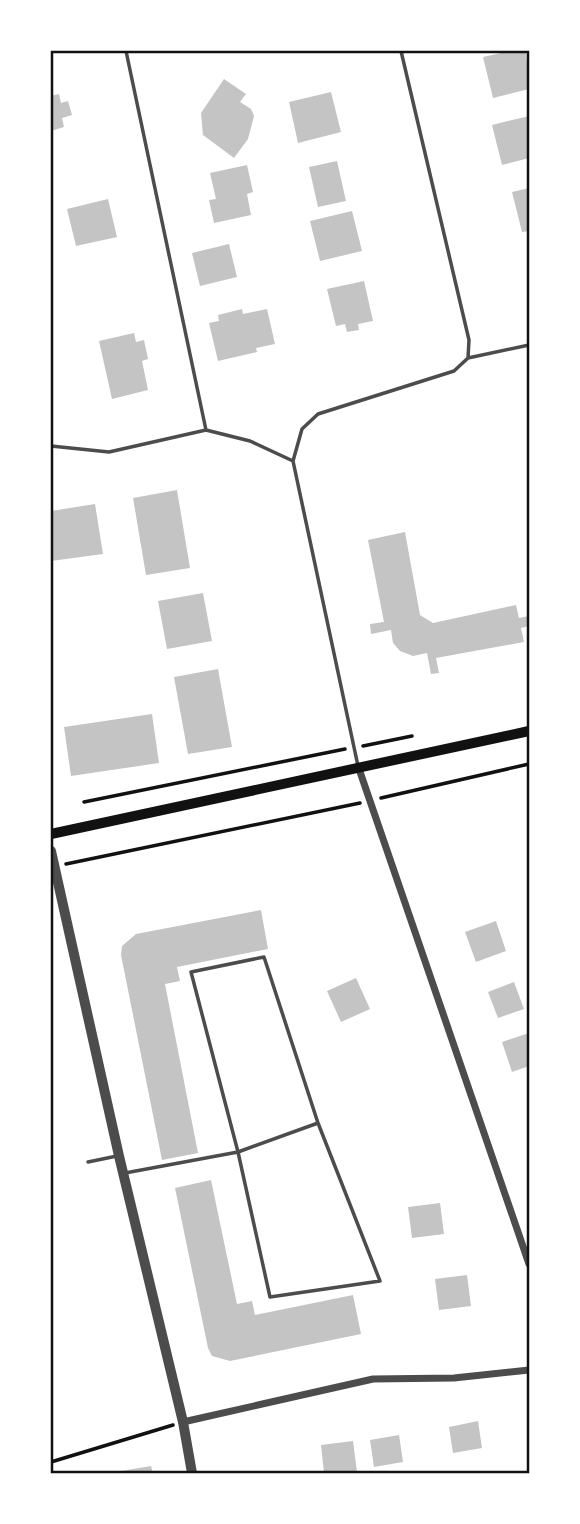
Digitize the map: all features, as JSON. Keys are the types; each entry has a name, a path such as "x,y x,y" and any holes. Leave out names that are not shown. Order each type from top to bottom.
{"main road":[{"path":"51,834 529,731"}],"street":[{"path":"358,766 529,1264"},
{"path":"51,851 56,896 183,1422 192,1473"},
{"path":"183,1422 373,1379 454,1378 529,1370"}],"lane":[{"path":"126,51 206,430"},
{"path":"401,51 469,340 468,358"},
{"path":"358,766 293,461 302,429 318,414 454,371 468,358 529,345"},
{"path":"51,446 109,452 206,430 250,441 293,461"},
{"path":"264,957 318,1124 380,1282 270,1297 238,1152 191,972 264,957"},
{"path":"123,1173 238,1152 318,1124"},
{"path":"88,1162 119,1156"}],"path":[{"path":"84,802 412,736"},
{"path":"54,866 368,801 529,764"},
{"path":"51,1462 183,1422"}],"building":[{"path":"510,51 526,51 529,89 493,98 483,57"},
{"path":"224,79 246,94 240,102 251,109 254,116 248,139 234,158 203,135 201,113"},
{"path":"331,92 341,132 298,143 289,102"},
{"path":"59,94 61,103 68,101 72,115 62,118 64,127 51,131 51,96"},
{"path":"529,116 529,158 502,165 492,125"},
{"path":"337,161 346,201 318,207 309,167"},
{"path":"247,165 253,192 247,194 251,215 214,223 209,200 216,199 210,173"},
{"path":"529,188 529,231 522,232 512,192"},
{"path":"108,199 117,237 76,246 67,209"},
{"path":"352,211 362,251 320,261 310,221"},
{"path":"229,244 237,277 200,286 192,253"},
{"path":"364,281 373,321 358,324 359,330 347,332 345,324 336,326 327,289"},
{"path":"242,309 243,314 267,309 275,344 256,348 257,352 218,361 209,323 219,321 218,315"},
{"path":"134,333 136,342 144,340 148,359 142,361 148,390 112,399 99,341"},
{"path":"177,490 190,568 146,575 133,498"},
{"path":"95,504 103,554 51,561 51,511"},
{"path":"405,532 420,615 433,623 516,605 519,618 529,616 529,626 521,628 524,642 436,658 439,673 431,674 427,653 413,656 400,651 393,643 391,630 371,634 370,624 384,622 368,540"},
{"path":"203,593 212,641 167,649 158,601"},
{"path":"218,669 232,747 188,754 174,677"},
{"path":"152,714 159,763 71,776 64,727"},
{"path":"261,910 268,949 177,967 180,981 165,984 198,1153 162,1160 121,955 122,946 136,934"},
{"path":"496,921 506,951 476,962 465,932"},
{"path":"356,978 370,1009 341,1022 327,991"},
{"path":"514,982 524,1009 498,1018 488,992"},
{"path":"529,1033 529,1066 512,1072 502,1042"},
{"path":"211,1180 237,1304 252,1301 255,1315 353,1295 361,1334 230,1361 212,1356 208,1348 175,1188"},
{"path":"440,1203 444,1234 412,1238 408,1207"},
{"path":"467,1275 471,1306 439,1310 435,1279"},
{"path":"478,1421 482,1448 453,1453 449,1427"},
{"path":"399,1435 403,1462 374,1467 370,1440"},
{"path":"353,1441 357,1472 324,1473 321,1445"},
{"path":"151,1466 153,1473 115,1473 115,1472"}]}
